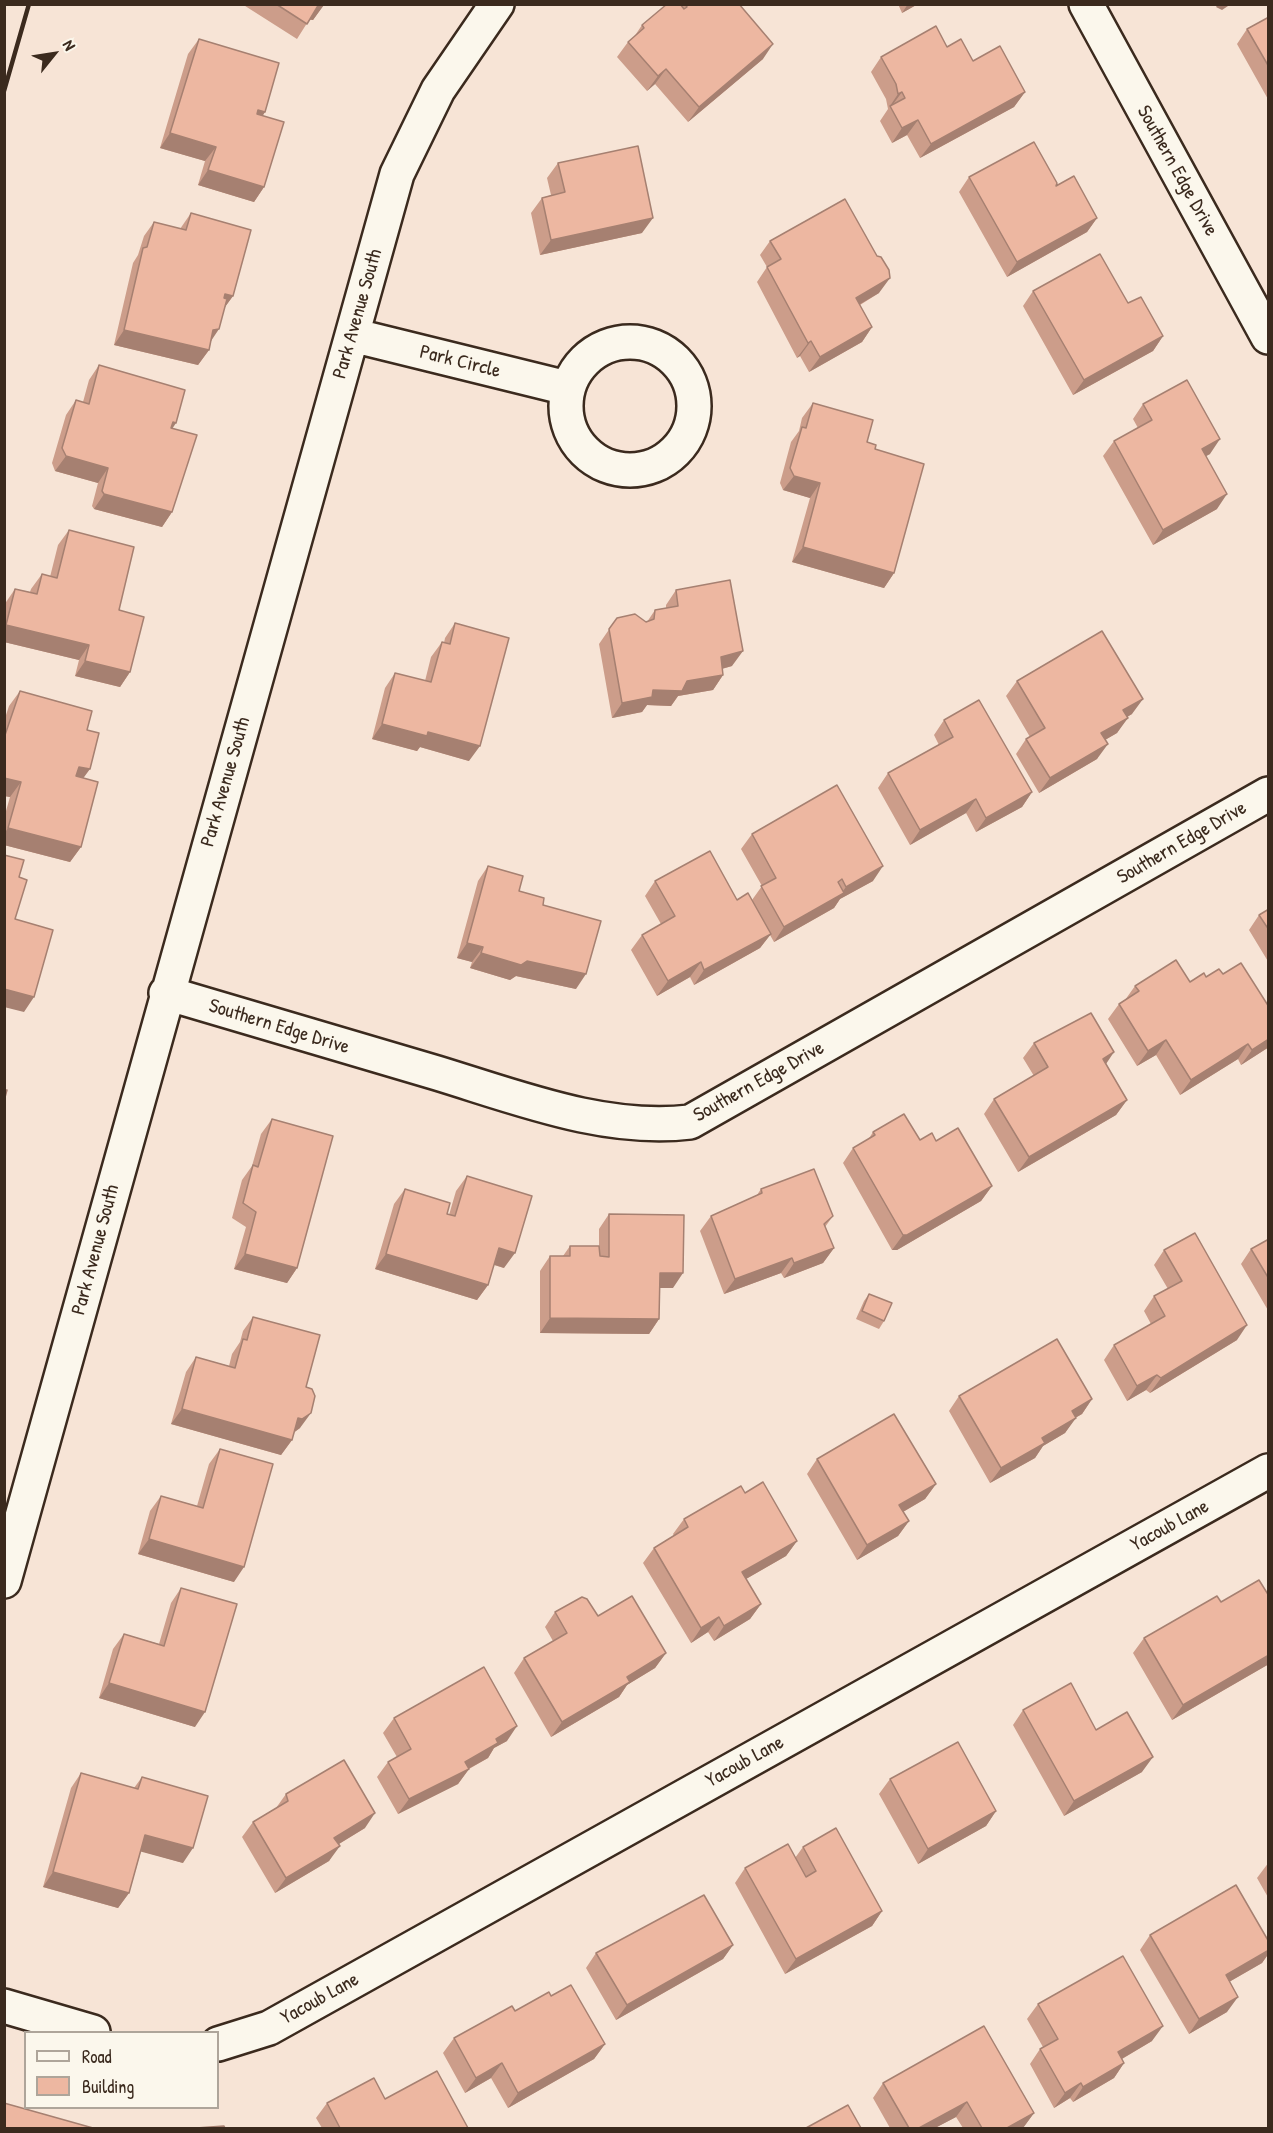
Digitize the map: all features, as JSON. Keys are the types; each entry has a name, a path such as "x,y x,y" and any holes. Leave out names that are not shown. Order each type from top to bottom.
{"street":[{"name":"Park Avenue South","path":"4,1581 166,993 397,174 438,90 497,4"},
{"name":"Southern Edge Drive","path":"1086,4 1269,337"},
{"name":"Park Circle","path":"352,335 567,388"},
{"name":"Southern Edge Drive","path":"166,993 542,1104 627,1124 660,1125 690,1122 1269,794"},
{"name":"Yacoub Lane","path":"219,2044 268,2028 1269,1471"},
{"path":"4,2006 90,2031"}],"building":[{"path":"276,4 319,4 307,24"},
{"path":"667,4 680,4 684,9 687,7 685,4 739,4 773,44 699,107 666,69 658,76 628,42 644,28 642,25"},
{"path":"1269,17 1269,67 1247,29"},
{"path":"936,26 947,47 961,39 973,61 1000,46 1025,92 931,144 918,120 902,128 890,106 905,98 902,92 898,94 896,84 881,57"},
{"path":"199,39 279,63 265,112 258,110 257,114 284,122 264,187 208,170 216,147 170,133"},
{"path":"1034,142 1057,183 1056,186 1074,176 1097,218 1017,262 969,177"},
{"path":"638,146 653,218 551,240 542,198 565,192 558,163"},
{"path":"845,199 877,256 881,257 889,270 890,278 856,298 872,327 820,357 811,341 808,343 767,267 781,259 770,241"},
{"path":"191,213 251,230 233,296 225,294 224,298 227,299 219,329 213,330 209,350 124,330 143,248 147,247 154,222 186,230"},
{"path":"1100,254 1128,303 1141,297 1163,336 1084,380 1033,291"},
{"path":"99,365 185,390 176,423 173,422 171,428 197,435 172,512 104,494 102,491 108,468 66,456 62,448 76,400 89,404"},
{"path":"1187,380 1220,439 1202,449 1227,494 1163,530 1114,441 1152,420 1143,404"},
{"path":"813,403 873,420 867,442 876,445 875,449 924,464 894,573 803,547 820,483 794,476 790,468 802,427 806,428"},
{"path":"69,530 134,547 119,610 144,617 130,672 85,661 89,645 6,625 15,589 37,594 42,574 57,578"},
{"path":"730,580 743,651 721,657 723,675 687,681 682,691 653,690 652,697 622,703 609,629 617,618 635,614 646,622 654,619 655,610 678,606 676,590"},
{"path":"455,623 509,638 480,746 428,732 427,736 382,724 395,673 431,682 442,642 450,644"},
{"path":"1102,631 1143,699 1123,710 1128,718 1101,733 1108,744 1050,778 1026,739 1045,728 1017,681"},
{"path":"20,691 92,711 87,730 99,733 90,769 79,767 76,776 98,782 81,847 8,828 21,782 4,778 4,738"},
{"path":"979,700 1032,792 986,818 976,799 920,830 888,773 953,737 944,720"},
{"path":"837,785 883,866 846,887 842,879 838,882 844,893 784,927 761,886 776,878 752,834"},
{"path":"710,851 737,900 748,893 771,934 704,970 701,962 668,981 642,935 675,916 655,881"},
{"path":"4,855 24,860 19,877 27,880 15,919 53,930 34,997 4,989"},
{"path":"488,866 523,876 519,891 544,898 543,905 601,921 586,974 527,961 521,965 481,953 483,947 467,943"},
{"path":"1269,909 1269,930 1259,915"},
{"path":"1176,960 1190,982 1204,973 1206,977 1219,969 1223,974 1241,963 1269,1007 1269,1039 1252,1050 1248,1044 1191,1080 1166,1040 1148,1051 1119,1004 1139,991 1135,986"},
{"path":"1091,1013 1114,1052 1103,1059 1127,1100 1029,1157 994,1099 1048,1067 1034,1043"},
{"path":"904,1114 920,1140 932,1133 936,1141 958,1128 992,1186 907,1235 903,1235 853,1148 875,1135 873,1132"},
{"path":"272,1119 333,1136 297,1268 245,1254 256,1212 243,1203 253,1165 258,1167"},
{"path":"814,1169 833,1216 824,1224 834,1248 794,1263 792,1258 735,1279 711,1216 762,1193 761,1189"},
{"path":"467,1176 532,1196 515,1253 499,1248 488,1285 386,1254 405,1189 450,1203 447,1214 455,1216"},
{"path":"609,1214 684,1215 683,1273 660,1273 659,1319 550,1318 550,1256 570,1256 570,1246 599,1246 600,1256 609,1257"},
{"path":"1195,1233 1247,1325 1161,1378 1157,1375 1137,1386 1114,1345 1165,1316 1154,1296 1182,1281 1164,1250"},
{"path":"1269,1239 1269,1279 1251,1249"},
{"path":"869,1294 892,1303 884,1321 862,1311"},
{"path":"253,1317 320,1335 306,1387 312,1389 315,1396 311,1413 302,1419 298,1418 292,1440 182,1409 196,1357 235,1368 243,1339 247,1340"},
{"path":"1057,1339 1092,1399 1072,1411 1076,1418 1042,1438 1045,1443 1001,1468 959,1396"},
{"path":"894,1414 936,1484 899,1505 909,1521 867,1545 817,1459"},
{"path":"220,1449 273,1464 244,1567 149,1539 161,1496 203,1508"},
{"path":"763,1482 797,1541 742,1572 761,1604 724,1626 719,1617 701,1628 654,1548 688,1527 684,1519 741,1486 745,1493"},
{"path":"1259,1580 1269,1596 1269,1655 1183,1705 1144,1638 1217,1596 1221,1602"},
{"path":"181,1588 237,1604 205,1712 109,1683 124,1634 164,1646"},
{"path":"632,1596 666,1653 627,1677 630,1682 562,1722 524,1658 567,1633 555,1612 582,1597 587,1599 598,1616"},
{"path":"484,1667 517,1726 496,1739 498,1743 465,1762 469,1769 409,1799 388,1762 411,1749 394,1718"},
{"path":"1071,1683 1096,1730 1127,1712 1153,1757 1074,1801 1023,1710"},
{"path":"958,1742 996,1811 928,1849 890,1779"},
{"path":"344,1760 375,1813 334,1838 340,1846 286,1878 253,1822 288,1801 286,1794"},
{"path":"81,1773 138,1789 142,1777 208,1796 193,1848 145,1835 129,1893 53,1872"},
{"path":"836,1828 882,1911 796,1959 745,1868 788,1844 806,1877 816,1871 803,1847"},
{"path":"1236,1885 1269,1942 1269,1950 1226,1975 1238,1997 1199,2019 1150,1935"},
{"path":"704,1895 733,1945 627,2005 596,1953"},
{"path":"1123,1956 1163,2026 1118,2052 1124,2063 1083,2087 1081,2083 1065,2093 1040,2049 1058,2039 1038,2004"},
{"path":"571,1985 605,2044 518,2093 502,2063 476,2078 454,2038 512,2006 515,2011 549,1992 551,1996"},
{"path":"984,2026 1034,2113 1007,2128 982,2128 967,2102 919,2128 909,2128 883,2083"},
{"path":"437,2071 468,2128 340,2128 327,2103 374,2078 385,2099"},
{"path":"4,2103 93,2128 4,2128"},
{"path":"848,2105 861,2128 806,2128"},
{"path":"224,2126 225,2128 196,2128"}],"railway":[{"path":"4,91 29,4"}]}
